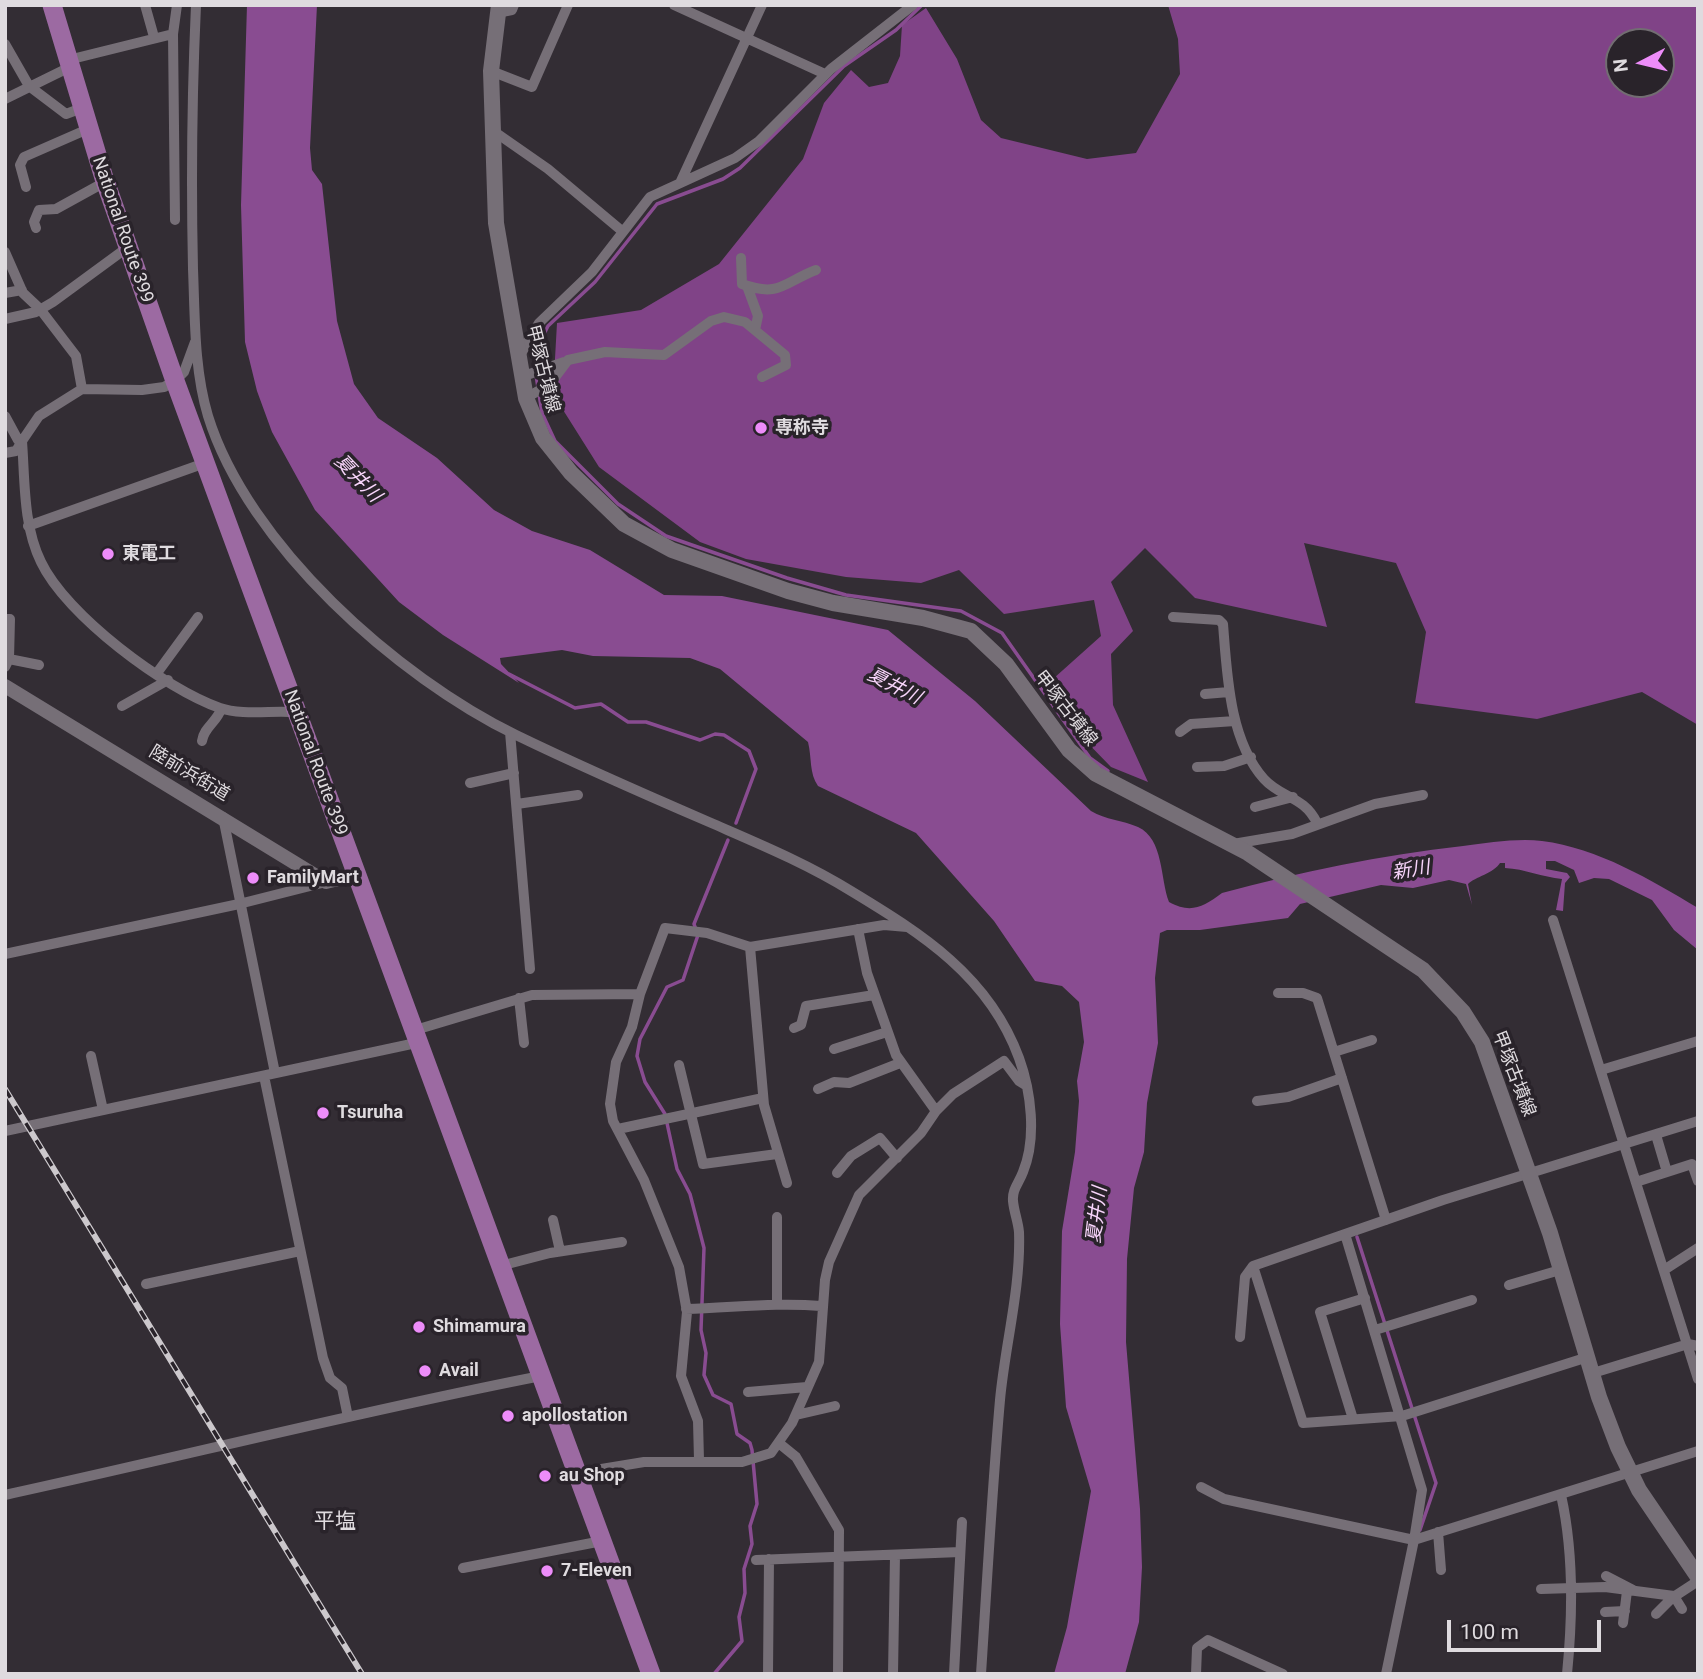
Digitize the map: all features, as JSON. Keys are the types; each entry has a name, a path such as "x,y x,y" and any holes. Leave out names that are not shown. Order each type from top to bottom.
{"highway":[{"name":"National Route 399","path":"52,5 105,182 175,381 414,1037 651,1674"}],"main road":[{"name":"甲塚古墳線","path":"498,9 491,71 498,245 518,359 530,396 531,416 550,447 571,473 624,524 672,550 788,592 832,603 935,620 971,631 1006,664 1082,763 1118,787 1248,853 1376,936 1423,970 1474,1026 1492,1065 1604,1410 1630,1473 1698,1579"}],"street":[{"path":"145,5 154,37"},
{"path":"175,220 173,34 177,5"},
{"path":"196,5 192,101 196,339 202,388 221,450 253,509 284,549 354,622 414,672 510,732 818,870 911,928 973,978 1005,1025 1027,1086 1028,1148 1023,1172 1012,1198 1017,1214 1018,1257 1000,1395 981,1674"},
{"path":"498,9 512,10 514,5"},
{"path":"491,71 532,87 568,5"},
{"path":"674,5 825,74"},
{"path":"680,183 762,5"},
{"path":"518,359 539,323 592,272 650,197 736,158 758,141 825,74 913,5"},
{"path":"5,99 69,63 154,37 173,34"},
{"path":"5,44 29,86 66,114 82,108"},
{"path":"26,187 20,165 24,157 88,129"},
{"path":"492,130 548,169 622,231"},
{"path":"36,228 34,222 39,211 56,209 105,182"},
{"path":"5,319 40,309 128,247"},
{"path":"5,252 22,289 76,356 82,389"},
{"path":"741,258 741,280 747,286 758,316 755,330"},
{"path":"747,286 770,291 787,287 816,270"},
{"path":"5,293 22,289"},
{"path":"525,376 605,352 664,355 711,321 724,317 739,319 788,359 786,365 762,377"},
{"path":"5,453 16,451 39,416 82,389 142,390 164,387 175,381 184,372 196,339"},
{"path":"530,396 550,384 559,364"},
{"path":"5,416 18,440 22,441"},
{"path":"22,441 28,526 40,562 61,595 104,637 168,680 221,709 297,710"},
{"path":"28,526 205,463"},
{"path":"157,673 198,617"},
{"path":"1173,617 1219,621 1223,624 1229,692 1235,721 1251,757 1266,782 1293,797 1312,812 1317,823"},
{"path":"5,619 10,619 7,663 39,665"},
{"path":"122,705 168,680"},
{"name":"陸前浜街道","path":"5,686 326,881"},
{"path":"1205,694 1229,692"},
{"path":"202,741 204,732 218,719 221,709"},
{"path":"1180,732 1191,724 1235,721"},
{"path":"510,732 530,969"},
{"path":"1197,767 1224,766 1251,757"},
{"path":"470,783 514,773"},
{"path":"517,804 578,795"},
{"path":"1233,844 1293,834 1375,804 1423,795"},
{"path":"1255,807 1293,797"},
{"path":"223,817 300,1251 326,1370 330,1378 342,1388 348,1418"},
{"path":"5,954 239,904 355,875"},
{"path":"1553,920 1664,1270 1693,1345 1698,1379"},
{"path":"699,1460 698,1421 681,1376 687,1337 686,1309 679,1267 644,1180 618,1129 610,1104 616,1062 632,1027 640,994 665,928 707,933 750,947 884,925 911,928"},
{"path":"858,929 874,995 900,1063 936,1111"},
{"path":"750,947 763,1098 787,1183"},
{"path":"1278,993 1303,993 1317,998 1386,1220"},
{"path":"5,1131 270,1074 414,1037 532,995 640,994"},
{"path":"794,1028 803,1021 806,1006 874,995"},
{"path":"519,998 524,1044"},
{"path":"834,1049 887,1032"},
{"path":"1334,1052 1372,1040"},
{"path":"1601,1070 1698,1041"},
{"path":"92,1056 103,1110"},
{"path":"577,1473 644,1462 746,1462 771,1453 780,1444 796,1415 819,1362 821,1306 829,1262 855,1204 878,1174 929,1124 936,1111 953,1094 1004,1060 1019,1081 1027,1086"},
{"path":"818,1089 834,1082 849,1083 900,1063"},
{"path":"678,1065 703,1164 777,1154"},
{"path":"1258,1101 1289,1097 1342,1078"},
{"path":"618,1129 763,1098"},
{"path":"1240,1337 1245,1277 1253,1266 1529,1173 1698,1122"},
{"path":"1656,1135 1667,1172"},
{"path":"837,1173 851,1156 880,1138 897,1158"},
{"path":"1636,1182 1692,1164 1697,1176"},
{"path":"777,1217 777,1303"},
{"path":"553,1220 560,1251"},
{"path":"1345,1234 1402,1416 1422,1490 1415,1540 1386,1674"},
{"path":"500,1266 560,1251 622,1242"},
{"path":"1664,1270 1698,1248"},
{"path":"146,1284 300,1251"},
{"path":"1253,1266 1303,1423 1402,1416 1588,1357"},
{"path":"1509,1285 1560,1270"},
{"path":"1353,1419 1320,1312 1365,1298"},
{"path":"1375,1330 1472,1300"},
{"path":"686,1309 764,1307 777,1303 821,1306"},
{"path":"1593,1373 1693,1345"},
{"path":"5,1495 140,1467 215,1445 541,1376"},
{"path":"748,1392 807,1387"},
{"path":"796,1415 835,1406"},
{"path":"780,1444 796,1457 837,1524 838,1674"},
{"path":"1201,1487 1224,1499 1415,1540 1698,1451"},
{"path":"1561,1494 1568,1529 1571,1589 1570,1673"},
{"path":"954,1674 962,1522"},
{"path":"1438,1532 1441,1570"},
{"path":"463,1567 602,1541"},
{"path":"756,1560 960,1552"},
{"path":"893,1674 895,1555"},
{"path":"768,1674 769,1559"},
{"path":"1606,1576 1632,1588 1623,1623"},
{"path":"1656,1614 1698,1579"},
{"path":"1541,1589 1605,1587 1674,1597 1682,1609"},
{"path":"1605,1612 1625,1611"},
{"path":"1196,1674 1197,1648 1208,1640 1283,1674"}],"shaded area":[{"path":"1168,5 1698,5 1698,725 1642,692 1537,719 1415,703 1426,632 1396,563 1304,543 1327,627 1195,598 1145,548 1111,582 1133,631 1111,654 1113,705 1148,782 1111,767 1076,731 1044,687 1101,636 1094,600 1004,614 959,570 921,583 846,577 746,559 700,542 599,467 553,394 557,323 641,310 719,264 803,159 824,103 851,70 869,87 888,83 900,56 902,25 926,8 957,59 981,120 1001,138 1087,159 1136,153 1180,74 1178,39"}],"water":[{"path":"247,5 317,5 310,148 312,170 322,184 337,321 354,384 378,418 437,458 494,510 532,531 590,550 664,595 722,596 888,630 975,701 1091,811 1138,827 1146,833 1157,850 1169,902 1177,906 1197,907 1222,893 1341,865 1402,854 1523,840 1563,845 1604,858 1643,876 1698,908 1698,950 1674,930 1652,900 1609,879 1594,878 1579,883 1574,870 1555,861 1546,861 1546,869 1567,873 1570,877 1565,883 1563,911 1556,910 1562,879 1505,868 1505,863 1500,863 1468,884 1472,905 1466,884 1449,880 1413,888 1381,885 1300,904 1288,918 1200,930 1167,930 1160,933 1155,978 1158,1043 1147,1103 1144,1152 1134,1188 1127,1259 1126,1342 1140,1509 1142,1567 1139,1622 1125,1674 1054,1674 1067,1627 1091,1491 1066,1407 1060,1324 1062,1231 1075,1152 1079,1101 1077,1081 1084,1042 1079,1002 1062,986 1035,981 994,921 916,833 818,786 812,771 808,742 720,669 690,658 593,656 562,650 500,658 501,664 519,683 443,635 399,602 315,510 272,432 257,391 245,342 241,205"}],"waterway":[{"path":"922,5 896,30 844,66 740,168 723,179 657,204 595,282 548,326 539,344 536,375 542,413 555,441 618,504 666,536 787,578 846,595 961,611 1002,633 1090,758 1108,771"},
{"path":"509,674 575,708 601,704 628,722 646,722 700,740 715,734 724,735 749,751 756,769 736,823"},
{"path":"714,1674 742,1641 739,1617 745,1593 744,1569 752,1544 750,1526 757,1504 752,1450 750,1443 737,1434 731,1404 713,1395 704,1375 706,1353 701,1330 704,1248 690,1194 677,1169 665,1114 645,1082 637,1056 640,1039 667,987 683,980 698,935 694,924 728,840"},
{"path":"1357,1237 1436,1483 1420,1530"}],"railway":[{"path":"5,1089 362,1674"}],"place":[{"name":"専称寺","path":"761,428"},
{"name":"東電工","path":"108,554"},
{"name":"FamilyMart","path":"253,878"},
{"name":"Tsuruha","path":"323,1113"},
{"name":"Shimamura","path":"419,1327"},
{"name":"Avail","path":"425,1371"},
{"name":"apollostation","path":"508,1416"},
{"name":"au Shop","path":"545,1476"},
{"name":"7-Eleven","path":"547,1571"}],"district":[{"name":"平塩","path":"335,1523"}],"water label":[{"name":"夏井川","path":"357,479"},
{"name":"夏井川","path":"894,687"},
{"name":"新川","path":"1411,871"},
{"name":"夏井川","path":"1098,1215"}]}
